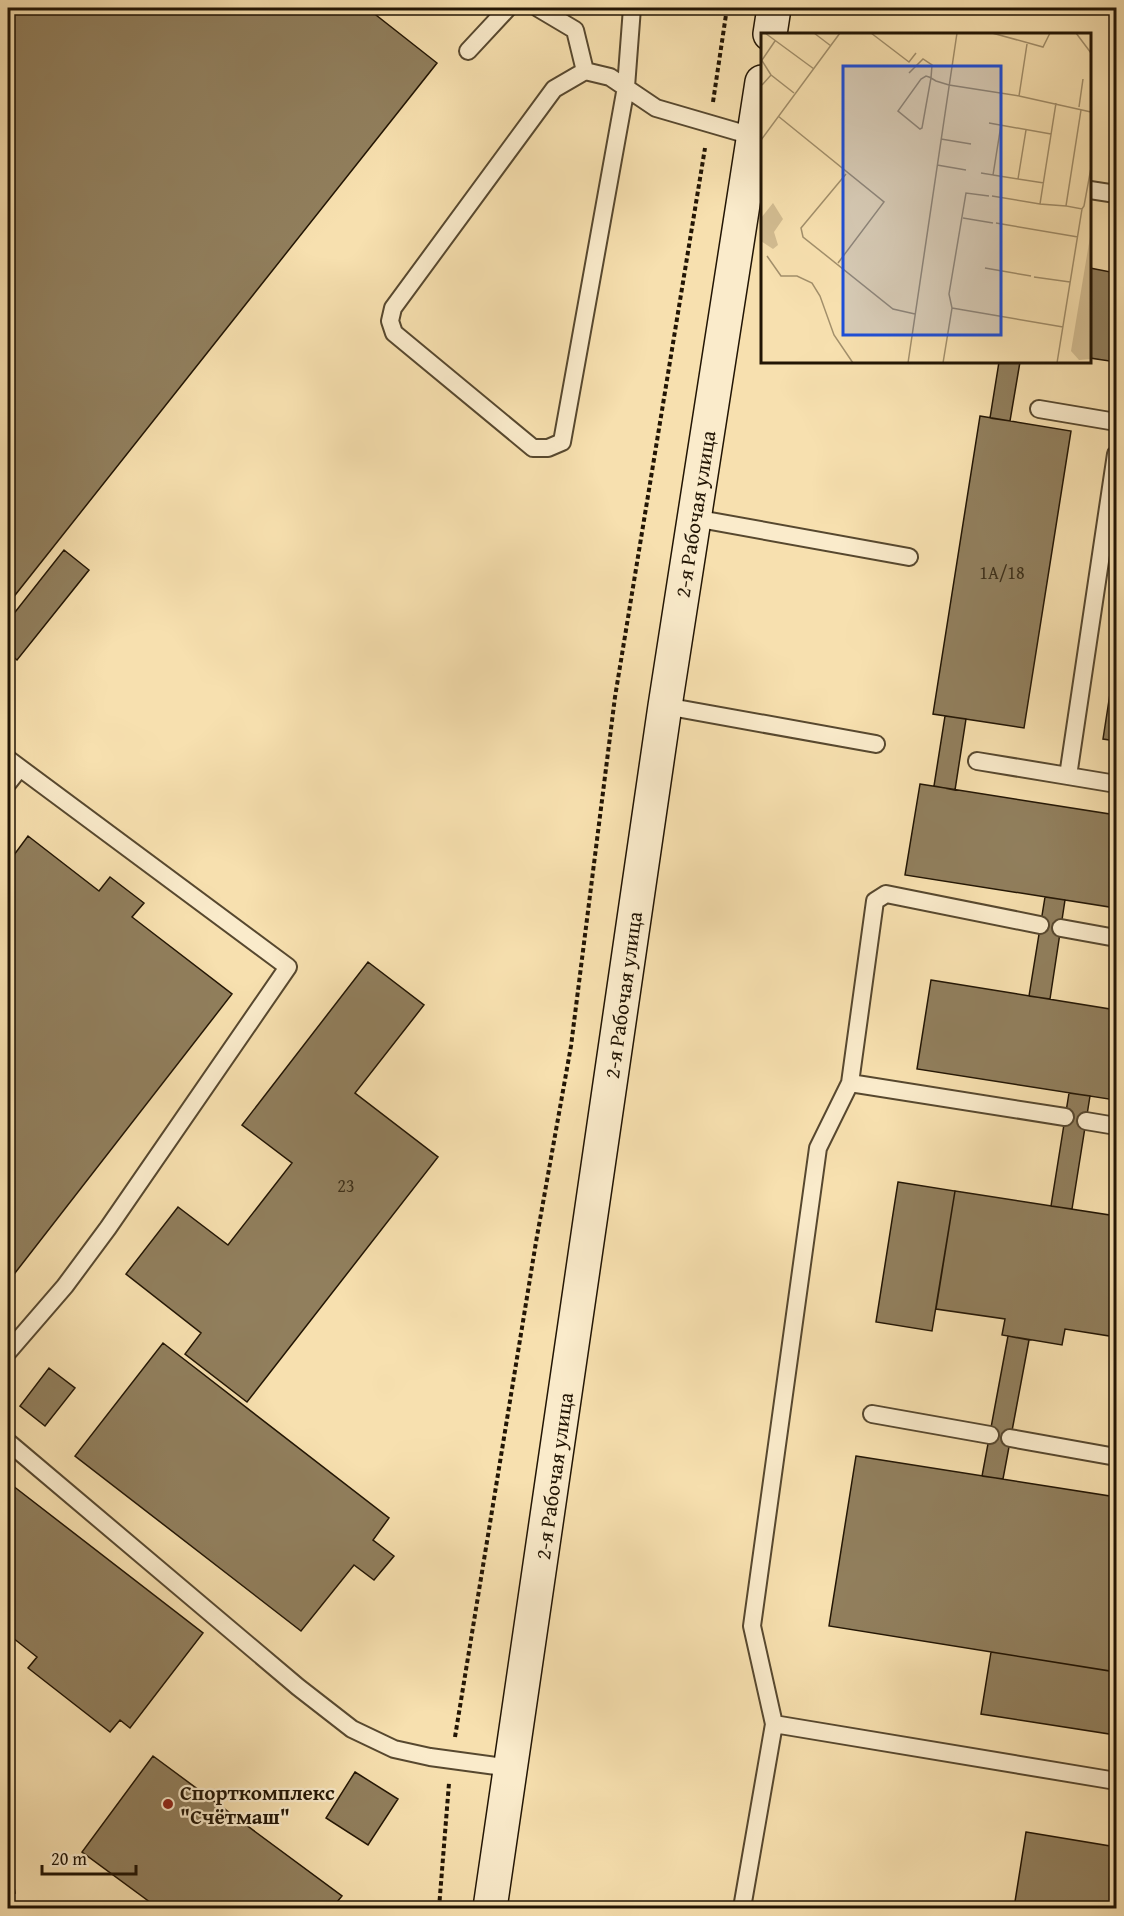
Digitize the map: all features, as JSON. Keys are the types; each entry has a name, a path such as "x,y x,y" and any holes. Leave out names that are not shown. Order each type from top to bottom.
{"main road":[{"path":"770,33 774,8"},
{"name":"2-я Рабочая улица","path":"490,1908 665,706 758,138 761,96"}],"lane":[{"path":"468,51 508,8"},
{"path":"538,8 575,30 585,70"},
{"path":"632,8 626,87 562,442 548,448 533,448 394,333 390,321 393,308 554,89 585,70 610,77 626,87 656,108 758,138"},
{"path":"1091,190 1116,194"},
{"path":"1039,409 1116,422"},
{"path":"1068,776 1116,454"},
{"path":"694,518 909,557"},
{"path":"665,706 876,744"},
{"path":"977,761 1116,784"},
{"path":"8,783 13,764 288,967 108,1228 65,1286 8,1352"},
{"path":"742,1908 774,1724 752,1626 818,1148 850,1083 875,901 886,894 1040,925"},
{"path":"1061,928 1116,938"},
{"path":"850,1083 1065,1117"},
{"path":"1086,1121 1116,1126"},
{"path":"872,1414 990,1435"},
{"path":"1010,1438 1116,1457"},
{"path":"8,1442 298,1687 352,1729 394,1749 511,1768"},
{"path":"774,1724 1116,1781"}],"path":[{"path":"439,1908 452,1760 536,1242 571,1046 615,697 728,8"}],"building":[{"path":"8,8 367,8 437,63 8,604"},
{"path":"1091,268 1116,273 1116,362 1091,358"},
{"path":"999,363 1020,363 1010,421 990,418"},
{"path":"980,416 1071,431 1024,728 933,714"},
{"path":"64,550 89,570 17,660 8,652 8,621"},
{"path":"1116,655 1116,741 1103,739"},
{"path":"945,716 966,719 955,790 934,786"},
{"path":"920,784 1116,815 1116,908 905,875"},
{"path":"28,836 99,891 110,877 144,903 132,917 232,994 8,1282 8,863"},
{"path":"1045,897 1065,900 1050,999 1029,996"},
{"path":"368,962 424,1005 355,1093 438,1157 247,1402 185,1354 201,1333 126,1274 178,1207 228,1245 292,1163 242,1125"},
{"path":"931,980 1116,1010 1115,1100 917,1069"},
{"path":"1069,1093 1090,1096 1072,1209 1051,1206"},
{"path":"898,1182 955,1191 932,1331 876,1322"},
{"path":"955,1191 1116,1216 1116,1337 1065,1329 1062,1345 1002,1335 1005,1319 936,1309"},
{"path":"1008,1336 1029,1340 1003,1479 982,1476"},
{"path":"163,1343 389,1518 373,1540 394,1556 374,1580 354,1565 301,1631 75,1456"},
{"path":"49,1368 75,1388 45,1426 20,1406"},
{"path":"856,1456 1116,1497 1116,1672 829,1626"},
{"path":"8,1482 203,1633 130,1728 120,1720 110,1732 28,1668 37,1657 8,1634"},
{"path":"991,1652 1116,1672 1116,1735 981,1714"},
{"name":"Спорткомплекс \"Счётмаш\"","path":"153,1756 342,1896 332,1908 158,1908 82,1852"},
{"path":"355,1772 398,1799 368,1845 326,1818"},
{"path":"1026,1832 1116,1847 1116,1908 1014,1908"},
{"path":"10,1864 15,1893 8,1894 8,1865"}],"place":[{"name":"Спорткомплекс \"Счётмаш\"","path":"168,1804"}]}
